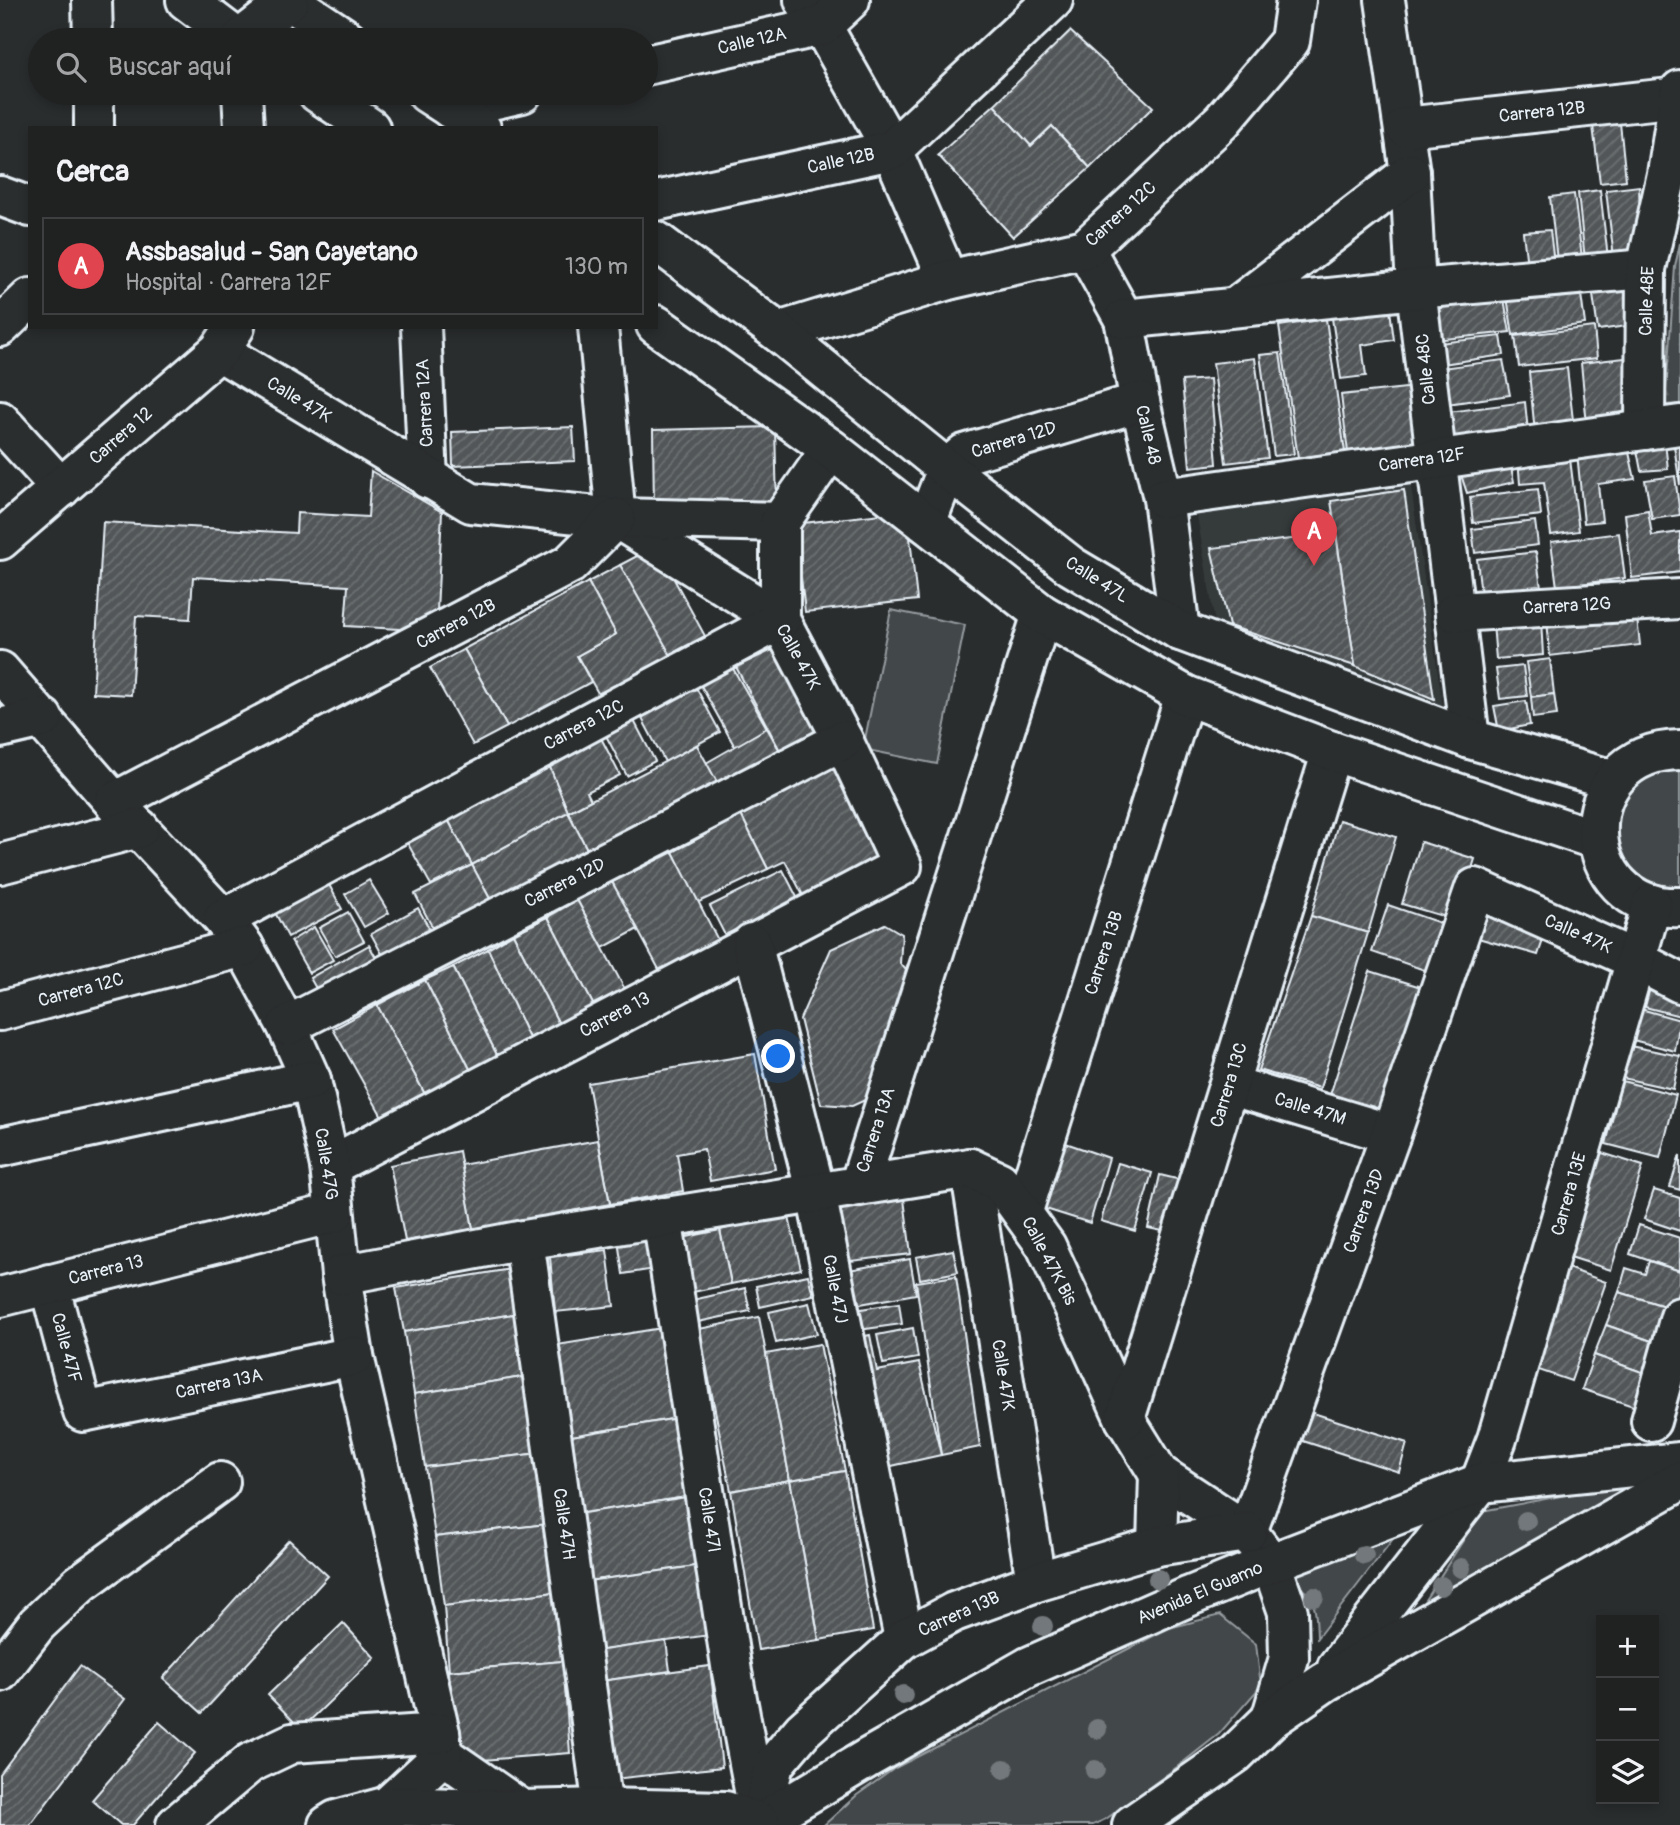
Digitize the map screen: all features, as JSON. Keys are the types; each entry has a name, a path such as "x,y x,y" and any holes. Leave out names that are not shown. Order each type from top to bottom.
{"street":[{"path":"92,0 93,28"},
{"path":"186,0 223,28"},
{"path":"254,28 290,0 331,28"},
{"path":"850,0 813,13 892,150 948,280"},
{"name":"Calle 12B","path":"658,201 892,150 1053,0"},
{"name":"Carrera 12C","path":"778,332 948,280 1085,249 1222,121 1290,41 1296,0"},
{"name":"Calle 48C","path":"1385,0 1405,127 1416,289 1470,739"},
{"name":"Calle 12A","path":"658,61 813,13"},
{"name":"Calle 48E","path":"1662,428 1646,269 1667,174 1680,90"},
{"name":"Carrera 12B","path":"1405,127 1679,97"},
{"path":"94,105 94,126"},
{"path":"243,105 244,126"},
{"path":"336,105 367,126"},
{"path":"453,110 473,105"},
{"path":"1236,307 1410,173"},
{"path":"0,196 28,206"},
{"name":"Calle 47L","path":"658,242 778,332 1071,566 1180,631 1470,739 1613,780"},
{"name":"Calle 48","path":"1085,249 1124,319 1163,498 1180,631"},
{"path":"1124,319 1646,269"},
{"path":"0,327 28,300"},
{"path":"658,326 831,449 1042,614 1185,695 1332,751 1597,840"},
{"name":"Carrera 12A","path":"421,329 429,479"},
{"path":"598,329 616,518"},
{"name":"Calle 47K","path":"227,339 429,479 471,503 616,518 780,522"},
{"name":"Carrera 12","path":"0,540 227,339"},
{"name":"Carrera 12D","path":"947,469 964,454 1140,402"},
{"path":"0,421 61,488"},
{"name":"Carrera 12F","path":"1163,498 1662,428"},
{"path":"780,620 780,522 831,449"},
{"path":"926,523 947,469"},
{"name":"Carrera 12B","path":"0,864 127,815 570,565 616,518"},
{"name":"Calle 47K","path":"616,518 780,620 844,740 902,866"},
{"name":"Carrera 12G","path":"1455,612 1680,599"},
{"name":"Carrera 13A","path":"341,1275 524,1240 859,1186 1042,614"},
{"name":"Carrera 12C","path":"0,1011 234,933 780,620"},
{"name":"Calle 47G","path":"0,671 234,933 287,1026 311,1080 330,1167 341,1275 354,1356 442,1744"},
{"name":"Carrera 13B","path":"1023,1211 1185,695"},
{"path":"0,728 43,718"},
{"name":"Carrera 12D","path":"287,1026 844,740"},
{"path":"1666,905 1638,898 1615,880 1597,840 1599,808 1613,780 1636,760 1666,750 1680,750"},
{"name":"Carrera 13C","path":"1125,1419 1332,751"},
{"name":"Carrera 13","path":"330,1167 902,866"},
{"name":"Calle 47K","path":"1475,888 1680,983"},
{"name":"Carrera 13D","path":"1247,1532 1391,1134 1475,888"},
{"name":"Carrera 13E","path":"1325,1682 1480,1483 1497,1439 1637,961 1666,905"},
{"name":"Calle 47J","path":"752,943 816,1193 904,1639"},
{"path":"0,1147 311,1080"},
{"name":"Calle 47M","path":"1229,1084 1391,1134"},
{"path":"859,1186 970,1168"},
{"name":"Calle 47K","path":"970,1168 1036,1582"},
{"name":"Calle 47K Bis","path":"970,1168 1000,1181 1046,1246 1125,1419 1159,1474 1247,1532 1271,1563 1288,1612 1289,1658 1271,1719"},
{"name":"Carrera 13","path":"0,1297 334,1213"},
{"name":"Calle 47I","path":"662,1217 730,1658 760,1824"},
{"name":"Calle 47H","path":"524,1240 603,1808"},
{"name":"Calle 47F","path":"49,1284 83,1412"},
{"path":"1651,1420 1680,1317"},
{"name":"Carrera 13A","path":"83,1412 354,1356"},
{"name":"Avenida El Guamo","path":"760,1824 1028,1667 1190,1595 1271,1563 1480,1483 1680,1462"},
{"path":"1157,1546 1159,1474"},
{"path":"0,1672 37,1624 81,1583 220,1482"},
{"path":"1132,1825 1235,1754 1271,1719 1325,1682 1680,1482"},
{"name":"Carrera 13B","path":"760,1824 774,1764 803,1730 904,1639 954,1612 1036,1582 1157,1546 1247,1532"},
{"path":"176,1825 250,1763 292,1743 442,1744 522,1810"},
{"path":"388,1806 442,1744"},
{"path":"328,1825 336,1820 388,1806 725,1811 760,1824"}],"shaded area":[{"path":"1410,480 1443,709 1216,629 1195,503"}],"green space":[{"path":"1680,243 1680,404 1665,405 1675,267"},
{"path":"891,610 965,625 937,764 863,749"},
{"path":"1680,769 1680,894 1650,891 1608,850 1619,790 1639,775"},
{"path":"1680,1470 1416,1614 1482,1511 1630,1483"},
{"path":"1396,1535 1317,1638 1312,1600 1302,1588 1283,1575"},
{"path":"1220,1615 1256,1644 1261,1686 1219,1734 1106,1819 1093,1825 824,1825 857,1795 895,1768 1169,1628"}],"building":[{"path":"1070,31 1153,107 1090,168 1052,126 1031,146 994,105"},
{"path":"994,105 1031,146 1052,126 1090,168 1013,237 938,155"},
{"path":"1620,123 1626,180 1600,183 1593,126"},
{"path":"1639,186 1641,253 1614,258 1606,190"},
{"path":"1600,190 1608,258 1585,260 1578,193"},
{"path":"1574,194 1582,258 1557,261 1550,197"},
{"path":"1550,230 1554,263 1527,266 1523,232"},
{"path":"1628,283 1634,325 1598,330 1592,288"},
{"path":"1580,287 1585,324 1513,335 1507,297"},
{"path":"1503,294 1510,332 1435,340 1429,304"},
{"path":"1390,310 1394,340 1362,345 1366,376 1341,379 1332,318"},
{"path":"1326,319 1345,452 1298,458 1279,326"},
{"path":"1594,327 1597,358 1519,367 1515,336"},
{"path":"1501,336 1504,355 1442,364 1438,343"},
{"path":"1280,353 1294,454 1274,456 1260,355"},
{"path":"1633,357 1639,420 1587,425 1581,363"},
{"path":"1255,358 1268,458 1226,463 1213,363"},
{"path":"1503,360 1510,395 1447,404 1441,368"},
{"path":"1567,368 1574,429 1535,433 1529,372"},
{"path":"1210,379 1217,464 1190,467 1182,381"},
{"path":"1415,387 1422,445 1348,453 1341,395"},
{"path":"1525,402 1528,432 1452,443 1448,412"},
{"path":"573,427 575,461 453,466 452,432"},
{"path":"775,427 777,507 654,510 653,430"},
{"path":"1665,442 1668,469 1641,471 1636,445"},
{"path":"1680,445 1680,485 1674,446"},
{"path":"1628,448 1635,479 1598,484 1602,521 1584,523 1577,453"},
{"path":"1569,451 1579,531 1551,535 1544,482 1520,484 1518,457"},
{"path":"1509,457 1514,482 1467,493 1458,466"},
{"path":"371,471 442,512 436,631 345,626 348,586 193,577 190,619 136,616 131,695 93,693 103,522 296,533 297,513 368,517"},
{"path":"1675,476 1680,515 1652,519 1645,480"},
{"path":"1538,489 1541,515 1473,523 1470,497"},
{"path":"1404,490 1434,699 1355,666 1331,501"},
{"path":"1648,510 1652,536 1680,532 1680,572 1632,578 1625,514"},
{"path":"907,511 917,600 805,612 795,524"},
{"path":"1535,521 1538,545 1475,553 1472,529"},
{"path":"1619,533 1625,578 1557,587 1551,542"},
{"path":"1336,534 1355,666 1229,626 1211,548"},
{"path":"656,546 705,636 669,655 620,565"},
{"path":"1536,552 1541,588 1481,595 1477,559"},
{"path":"620,565 674,661 603,702 577,656 616,634 588,582"},
{"path":"588,582 616,634 577,656 591,682 507,727 464,649"},
{"path":"1636,609 1640,645 1550,656 1547,619"},
{"path":"1541,620 1543,655 1496,659 1493,624"},
{"path":"785,644 830,736 785,760 736,667"},
{"path":"464,649 507,727 473,745 430,668"},
{"path":"1550,659 1554,694 1531,697 1526,662"},
{"path":"731,665 767,728 735,747 699,682"},
{"path":"1523,666 1527,696 1500,699 1496,669"},
{"path":"692,680 720,732 665,762 637,709"},
{"path":"1554,694 1557,715 1533,718 1531,697"},
{"path":"1526,701 1530,725 1499,731 1494,706"},
{"path":"630,713 655,761 627,776 602,728"},
{"path":"767,728 785,760 724,795 706,763"},
{"path":"599,734 620,775 587,792 591,800 568,812 547,760"},
{"path":"697,745 724,795 594,863 568,812"},
{"path":"547,760 568,812 472,865 445,814"},
{"path":"834,765 885,865 807,903 785,861 768,869 741,815"},
{"path":"568,812 594,863 496,910 472,865"},
{"path":"445,814 472,865 431,885 404,837"},
{"path":"741,815 768,869 697,903 673,852"},
{"path":"1339,820 1396,837 1368,933 1311,916"},
{"path":"1421,842 1475,859 1456,920 1402,904"},
{"path":"673,852 720,944 662,975 612,882"},
{"path":"472,865 496,910 439,940 415,894"},
{"path":"783,870 801,905 728,941 710,906"},
{"path":"326,879 342,909 288,937 272,907"},
{"path":"369,880 389,913 364,927 345,894"},
{"path":"612,882 638,929 603,948 577,900"},
{"path":"577,900 628,995 597,1012 548,917"},
{"path":"1388,905 1455,928 1439,975 1372,952"},
{"path":"418,908 435,939 388,965 371,934"},
{"path":"1487,908 1546,931 1538,955 1478,938"},
{"path":"348,912 364,941 335,956 319,928"},
{"path":"1311,916 1368,933 1320,1088 1258,1070"},
{"path":"548,917 597,1012 562,1030 513,934"},
{"path":"885,924 902,934 900,963 916,982 876,1095 852,1106 821,1104 800,1019 831,949"},
{"path":"314,927 333,960 309,973 291,941"},
{"path":"513,934 562,1030 532,1045 488,949"},
{"path":"369,945 383,970 325,1004 310,978"},
{"path":"488,949 532,1045 500,1061 453,967"},
{"path":"453,967 500,1061 473,1075 425,980"},
{"path":"1370,971 1424,988 1383,1112 1330,1095"},
{"path":"425,980 473,1075 427,1098 377,1005"},
{"path":"1651,984 1680,992 1680,1016 1645,1007"},
{"path":"377,1005 427,1098 384,1120 333,1029"},
{"path":"1637,1008 1680,1020 1675,1051 1629,1039"},
{"path":"1625,1045 1680,1056 1673,1089 1618,1077"},
{"path":"755,1054 775,1169 710,1181 704,1149 677,1154 683,1191 610,1204 588,1083"},
{"path":"1622,1081 1676,1095 1660,1158 1606,1144"},
{"path":"1054,1139 1109,1158 1090,1223 1030,1204"},
{"path":"598,1140 610,1204 473,1229 461,1165"},
{"path":"459,1151 473,1229 405,1241 390,1165"},
{"path":"1599,1152 1643,1166 1611,1270 1567,1256"},
{"path":"1680,1155 1680,1190 1670,1187"},
{"path":"1118,1163 1152,1173 1135,1231 1101,1221"},
{"path":"1160,1175 1189,1182 1177,1234 1148,1228"},
{"path":"1654,1190 1680,1198 1680,1231 1644,1219"},
{"path":"904,1199 911,1254 842,1262 836,1207"},
{"path":"788,1213 801,1269 731,1284 720,1230"},
{"path":"1639,1225 1680,1238 1680,1271 1630,1254"},
{"path":"720,1230 731,1284 693,1292 682,1238"},
{"path":"656,1236 661,1268 623,1274 618,1241"},
{"path":"607,1250 614,1306 555,1312 550,1257"},
{"path":"953,1250 958,1272 920,1279 916,1257"},
{"path":"910,1259 916,1294 849,1306 843,1271"},
{"path":"1649,1261 1680,1271 1680,1289 1674,1309 1619,1292 1626,1268 1645,1274"},
{"path":"1559,1265 1606,1282 1571,1381 1524,1365"},
{"path":"511,1269 520,1313 404,1332 396,1288"},
{"path":"808,1275 813,1295 760,1307 756,1286"},
{"path":"956,1276 980,1447 941,1455 916,1282"},
{"path":"745,1288 750,1311 698,1322 693,1300"},
{"path":"1619,1292 1674,1309 1663,1345 1606,1325"},
{"path":"809,1303 817,1334 776,1343 769,1312"},
{"path":"899,1303 902,1324 851,1331 848,1311"},
{"path":"520,1313 529,1376 414,1394 404,1332"},
{"path":"759,1317 790,1480 731,1491 699,1329"},
{"path":"1606,1325 1663,1345 1653,1376 1594,1355"},
{"path":"662,1328 678,1418 566,1437 551,1346"},
{"path":"913,1328 918,1358 883,1364 877,1335"},
{"path":"870,1335 877,1371 919,1363 941,1455 878,1469 851,1339"},
{"path":"820,1344 845,1471 790,1480 766,1354"},
{"path":"1594,1355 1653,1376 1642,1409 1582,1389"},
{"path":"529,1376 539,1453 425,1467 414,1394"},
{"path":"1310,1412 1407,1443 1399,1472 1300,1440"},
{"path":"678,1418 693,1496 577,1514 566,1437"},
{"path":"539,1453 547,1524 435,1537 425,1467"},
{"path":"845,1471 873,1630 819,1640 790,1480"},
{"path":"790,1480 819,1640 758,1650 731,1491"},
{"path":"693,1496 703,1565 588,1581 577,1514"},
{"path":"547,1524 555,1592 444,1606 435,1537"},
{"path":"289,1540 328,1576 202,1713 163,1678"},
{"path":"703,1565 710,1635 596,1651 588,1581"},
{"path":"555,1592 563,1661 449,1671 444,1606"},
{"path":"343,1623 375,1658 301,1729 268,1695"},
{"path":"666,1641 670,1671 601,1681 596,1651"},
{"path":"563,1661 570,1753 457,1762 449,1671"},
{"path":"80,1666 125,1699 30,1825 0,1825 0,1774"},
{"path":"710,1666 722,1767 614,1779 601,1681"},
{"path":"159,1722 195,1753 133,1825 121,1825 92,1800"}],"place":[{"name":"Assbasalud - San Cayetano","path":"1314,566"}]}
